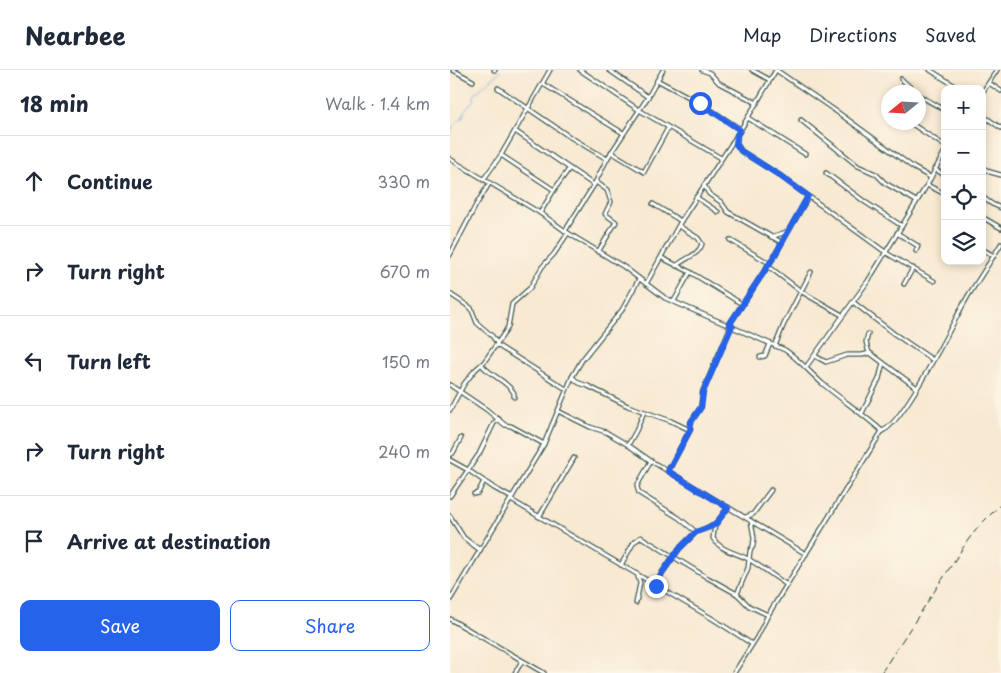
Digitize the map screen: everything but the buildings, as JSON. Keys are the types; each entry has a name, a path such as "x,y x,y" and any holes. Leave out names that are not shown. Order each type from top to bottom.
{"street":[{"path":"453,70 473,81"},
{"path":"483,180 501,155 550,70"},
{"path":"580,70 639,110 721,158"},
{"path":"608,70 648,97"},
{"path":"450,410 470,375 482,365 508,327 512,304 530,288 542,267 554,254 607,159 648,97 663,70"},
{"path":"702,70 710,73 719,83 757,103"},
{"path":"752,70 770,80"},
{"path":"646,284 681,221 748,118 776,70 914,168 930,177"},
{"path":"930,70 954,85"},
{"path":"986,87 997,70"},
{"path":"901,79 907,85"},
{"path":"657,80 700,103 740,130"},
{"path":"989,83 1001,91"},
{"path":"543,84 623,133"},
{"path":"498,88 570,137 607,159"},
{"path":"926,99 941,108"},
{"path":"748,118 805,154"},
{"path":"986,118 1001,128"},
{"path":"801,120 827,139 858,166 876,174 885,183 916,201"},
{"path":"612,152 644,172 668,128"},
{"path":"921,130 941,143"},
{"path":"515,132 608,193 610,202 606,215 616,222 598,252"},
{"path":"737,135 736,144 741,151 811,197 886,252 934,282"},
{"path":"501,155 554,190"},
{"path":"806,367 886,252 927,185 941,158"},
{"path":"450,159 639,278 665,298 792,355 822,383 862,413 882,431"},
{"path":"540,214 569,169"},
{"path":"934,169 941,173"},
{"path":"986,169 1001,176"},
{"path":"826,173 902,226"},
{"path":"450,255 489,184"},
{"path":"704,185 709,194 721,202 728,212 781,242"},
{"path":"927,185 941,192"},
{"path":"668,471 690,430 690,424 701,407 703,392 730,326 742,304 756,286 808,196"},
{"path":"696,197 718,212"},
{"path":"986,200 1001,208"},
{"path":"652,204 681,221"},
{"path":"986,219 1001,228"},
{"path":"676,266 684,259 698,252 702,244 698,238 679,226"},
{"path":"771,237 787,232"},
{"path":"897,233 918,246 916,252"},
{"path":"730,240 768,264 779,276 802,292 842,315"},
{"path":"734,673 882,431 894,422 916,388 969,295 1001,244"},
{"path":"986,252 994,256"},
{"path":"662,258 690,272 742,304"},
{"path":"904,284 913,268"},
{"path":"674,301 690,272"},
{"path":"775,346 784,324 811,272"},
{"path":"450,600 544,444 572,377 582,360 622,310 639,278"},
{"path":"450,294 471,308 477,323 492,336 497,344 566,389"},
{"path":"853,302 933,360"},
{"path":"878,328 880,323"},
{"path":"868,334 866,344 869,353 916,388"},
{"path":"760,357 764,356 770,344"},
{"path":"815,356 826,362 847,355 869,353"},
{"path":"862,413 879,379 883,363"},
{"path":"482,365 491,375 511,388 514,397"},
{"path":"572,377 579,383 690,430"},
{"path":"450,385 505,425 511,426 544,444"},
{"path":"558,411 590,427 606,432 806,554"},
{"path":"628,445 644,412"},
{"path":"450,496 479,454 494,423 499,420"},
{"path":"450,455 461,438"},
{"path":"539,516 574,458"},
{"path":"450,460 539,516 752,644"},
{"path":"651,461 638,484 637,487 640,492 679,518 696,532"},
{"path":"474,494 478,493 484,481"},
{"path":"737,594 748,568 754,538 753,514 771,490"},
{"path":"728,508 715,525 713,538 715,542 729,552 749,559 787,585"},
{"path":"746,517 753,514"},
{"path":"450,516 461,534 480,550"},
{"path":"656,586 662,573 674,556 696,532 715,525"},
{"path":"621,565 634,542 639,537 645,538 737,594 749,606 768,616"},
{"path":"636,574 640,583 636,603"},
{"path":"450,619 544,673"},
{"path":"515,673 522,661"}],"waterway":[{"path":"450,134 454,125 463,117 475,94 501,70"}],"railway":[{"path":"881,673 968,540 1001,504"}],"route":[{"path":"656,586 662,573 679,549 696,532 715,525 728,508 668,471 690,430 691,422 701,407 703,392 732,326 729,325 775,255 808,196 741,151 736,144 737,135 740,130 700,103"}]}
